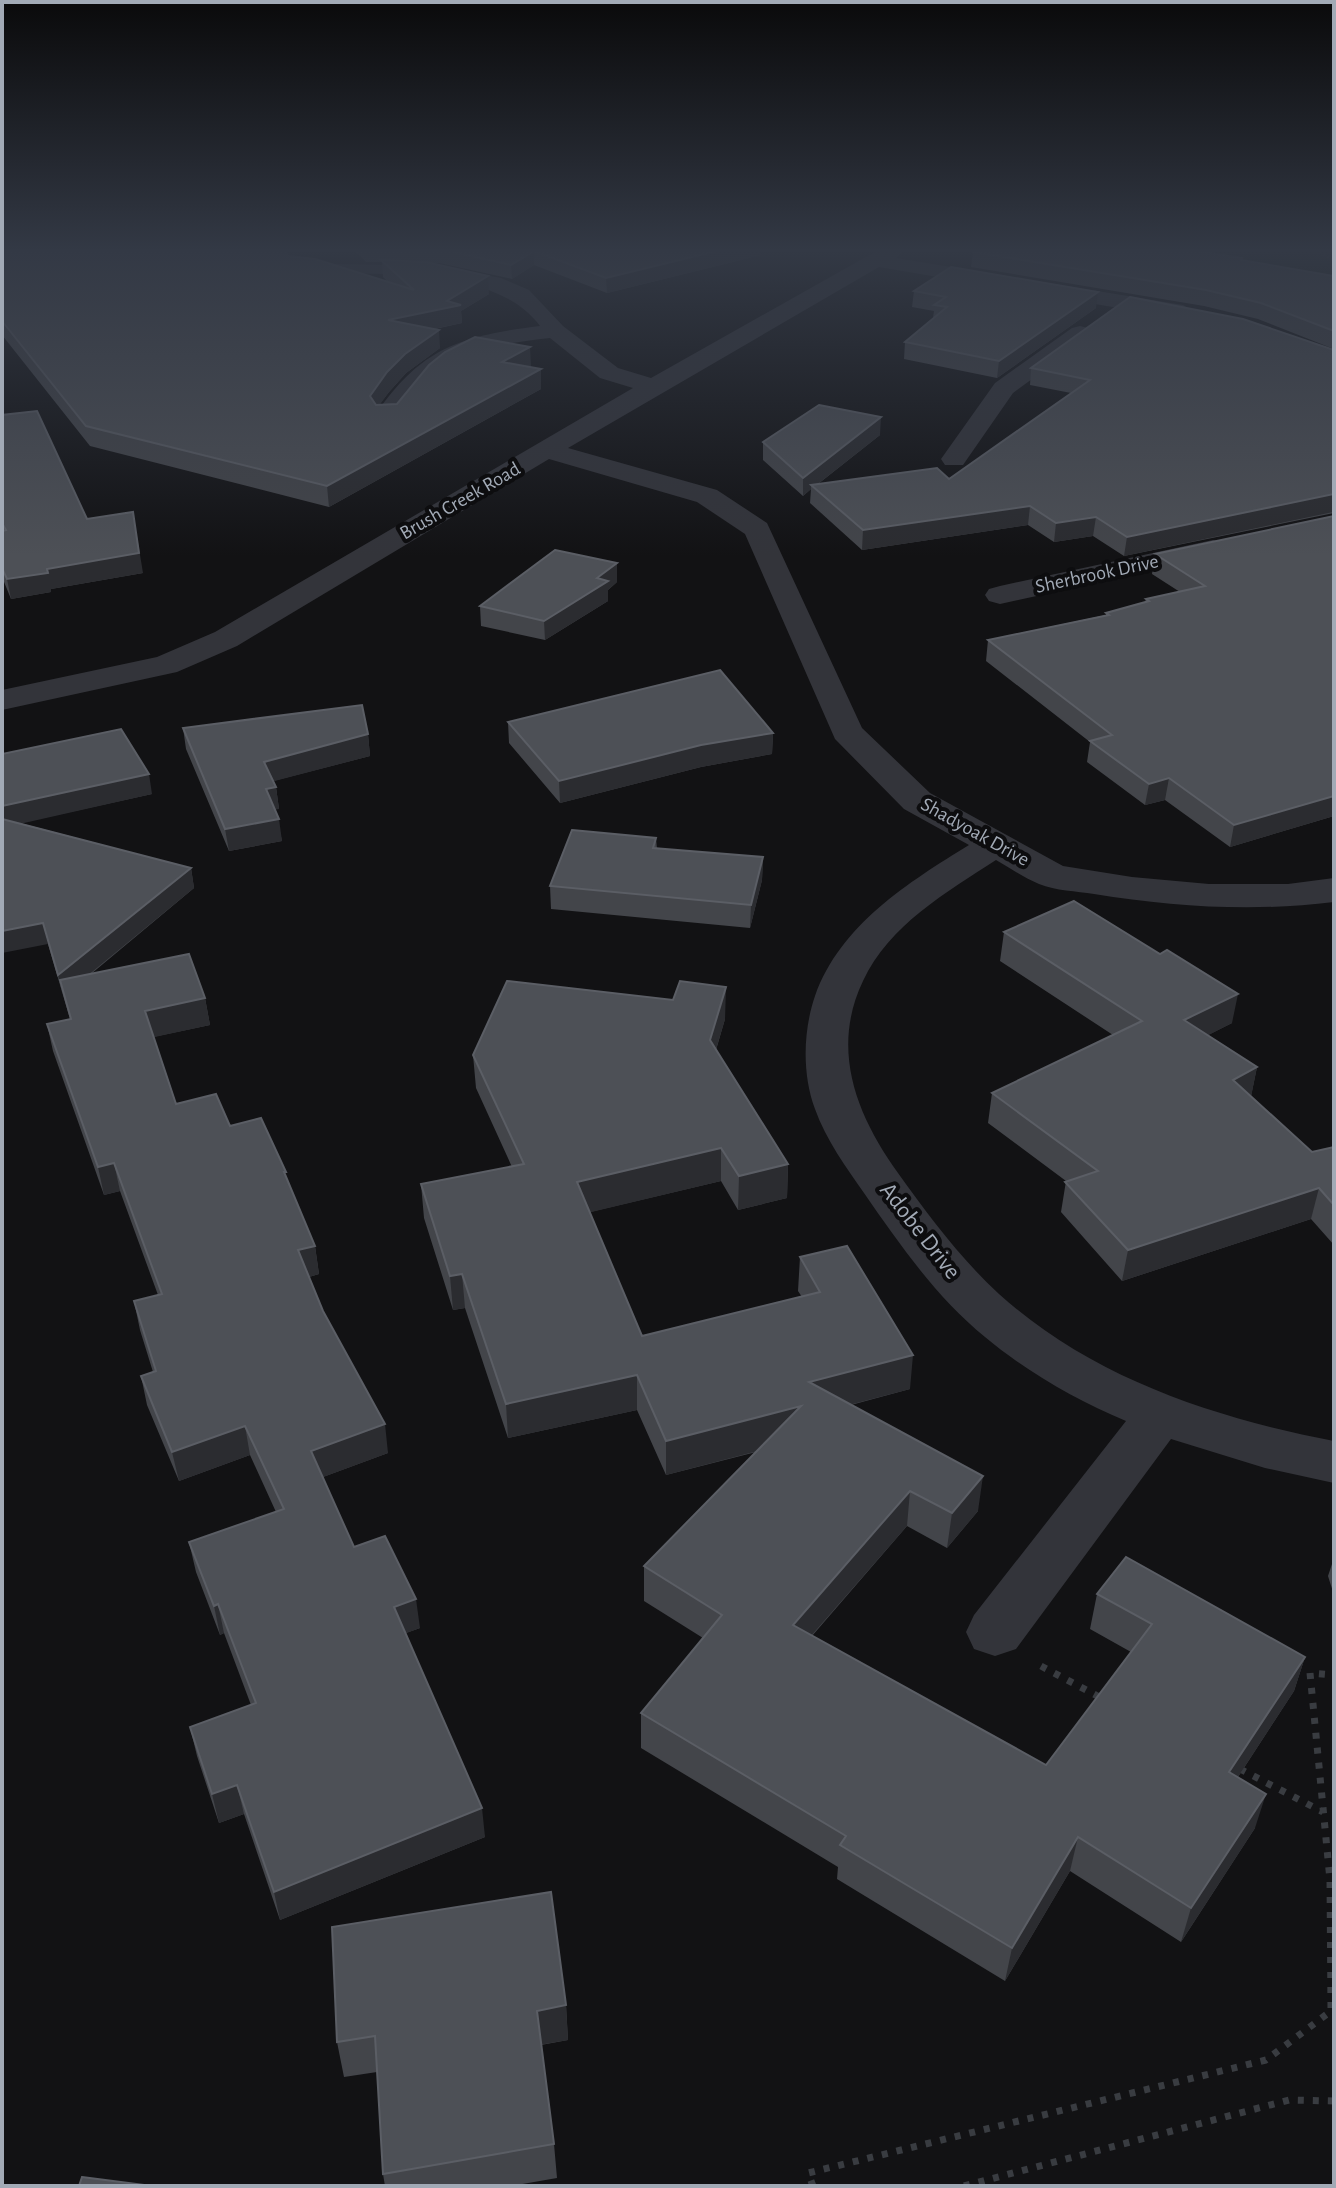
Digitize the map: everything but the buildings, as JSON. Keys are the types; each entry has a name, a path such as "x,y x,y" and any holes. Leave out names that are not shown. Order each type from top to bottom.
{"street":[{"path":"387,417 413,380 435,362 466,351"},
{"path":"581,351 609,373 654,386"},
{"name":"Brush Creek Road","path":"2,700 166,665 226,639 716,351"},
{"path":"954,459 1004,388 1055,351"},
{"name":"Shadyoak Drive","path":"547,450 707,496 757,529 792,602 847,732 917,801 1053,876 1132,889 1209,896 1288,896 1334,890"},
{"name":"Sherbrook Drive","path":"1000,595 1243,543"},
{"name":"Adobe Drive","path":"995,844 907,902 869,938 841,981 828,1027 829,1066 837,1108 862,1155 937,1260 998,1321 1069,1369 1178,1422 1287,1454 1334,1462"},
{"path":"995,1632 1161,1414"}],"path":[{"path":"995,1632 1044,1669 1114,1704"},
{"path":"813,2186 808,2173 1266,2060 1331,2011 1330,1880 1310,1673 1334,1675"},
{"path":"1226,1762 1324,1812"},
{"path":"964,2186 1289,2100 1334,2101"}]}
